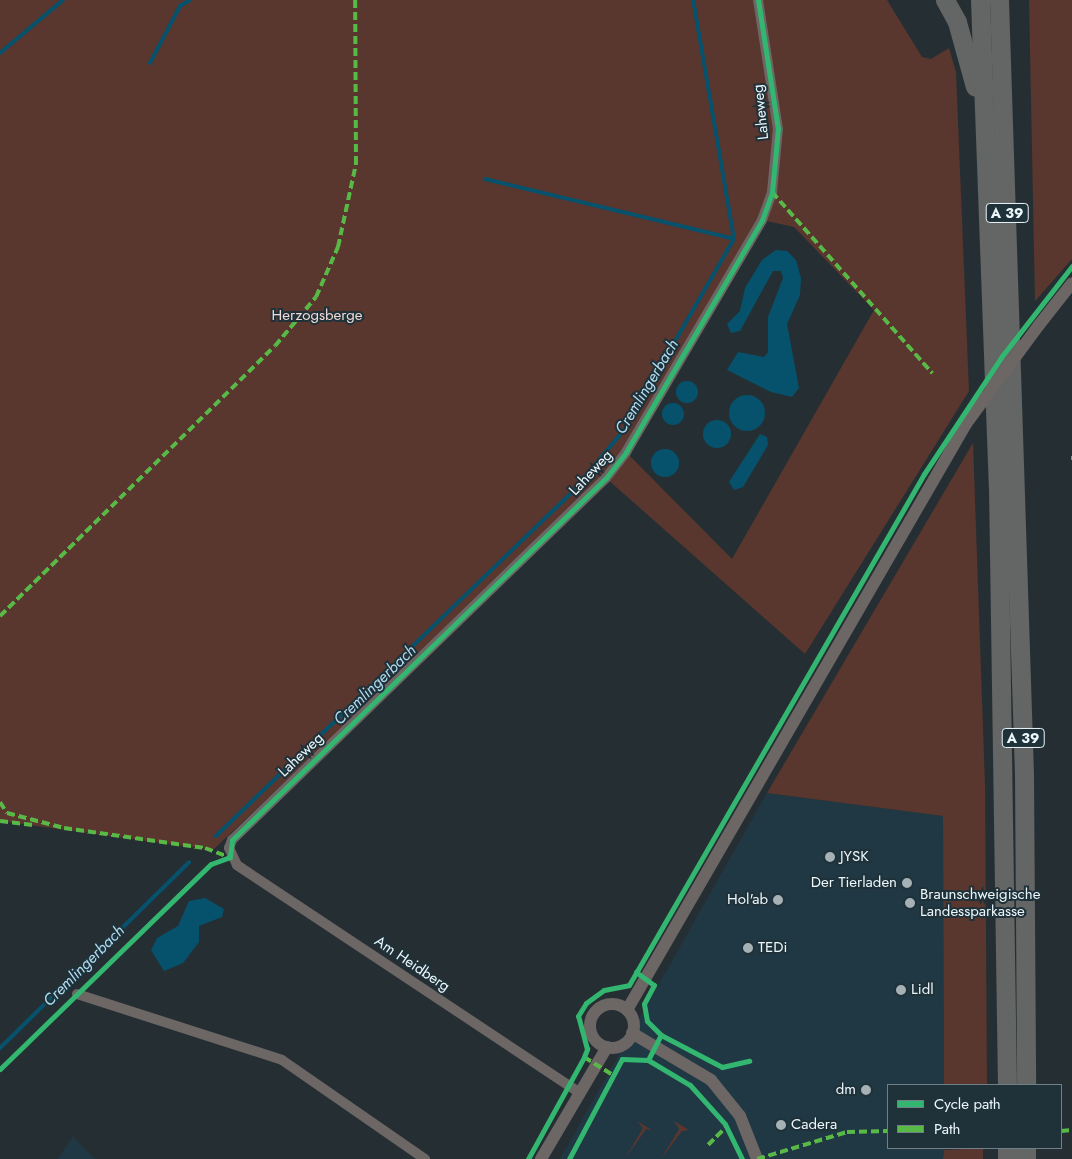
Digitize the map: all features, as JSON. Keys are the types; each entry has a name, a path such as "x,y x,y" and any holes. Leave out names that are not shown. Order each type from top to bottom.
{"highway":[{"path":"945,0 966,49 985,130"},
{"name":"A 39","path":"980,0 1005,775 1007,1084"},
{"name":"A 39","path":"999,0 1024,775 1026,1084"},
{"path":"1001,34 1004,0"}],"street":[{"name":"Laheweg","path":"230,857 232,840 606,478 626,452 758,227 772,192 778,129 758,0"},
{"path":"627,1010 966,424 1039,324 1072,283"},
{"name":"Am Heidberg","path":"230,857 580,1093"},
{"path":"77,994 282,1060 425,1159"},
{"path":"611,1004 627,1010 633,1020 632,1033 623,1045 607,1047 593,1038 592,1016 611,1004"},
{"path":"632,1033 711,1080 740,1116 757,1159"},
{"path":"541,1159 607,1047"}],"shaded area":[{"path":"767,793 943,816 944,1084 887,1084 887,1149 944,1149 943,1159 560,1159"},
{"path":"73,1136 78,1142 95,1159 58,1159"}],"green space":[{"name":"Herzogsberge","path":"0,0 887,0 922,57 931,59 949,48 956,72 969,391 805,654 606,478 213,850 0,821","holes":["762,220 794,227 874,310 732,559 626,452"]},
{"path":"1029,0 1072,0 1072,259 1035,301"},
{"path":"973,443 985,785 987,1084 944,1084 943,816 767,793"},
{"path":"637,1121 653,1131 646,1129 625,1159 643,1128"},
{"path":"674,1121 689,1130 682,1131 661,1159 679,1129"},
{"path":"983,1149 983,1159 943,1159 944,1150"}],"water":[{"path":"776,250 787,251 796,260 801,278 800,295 787,324 799,388 792,397 771,392 727,370 738,352 764,357 768,352 768,317 783,278 781,271 773,271 740,331 731,333 727,324 740,311 745,288 762,260"},
{"path":"687,381 695,384 698,392 695,400 687,403 679,400 676,392 679,384"},
{"path":"747,395 754,396 760,400 764,406 764,420 760,426 754,430 747,431 740,430 734,426 730,420 729,413 730,406 734,400 740,396"},
{"path":"673,403 681,406 684,414 681,422 673,425 665,422 662,414 665,406"},
{"path":"717,420 727,424 731,434 727,444 717,448 707,444 703,434 707,424"},
{"path":"760,434 767,437 768,445 743,487 734,490 729,482"},
{"path":"665,449 675,453 679,463 675,473 665,477 655,473 651,463 655,453"},
{"path":"205,898 224,909 222,917 199,926 199,942 183,963 164,971 151,950 157,938 178,926 189,901"}],"waterway":[{"path":"0,53 63,0"},
{"path":"150,63 180,6 190,0"},
{"name":"Cremlingerbach","path":"216,836 571,493 624,430 734,239 693,0"},
{"path":"485,179 734,239"},
{"name":"Cremlingerbach","path":"0,1048 189,862"}],"marked path":[{"path":"0,616 275,346 316,297 338,247 356,164 355,0"},
{"path":"772,192 932,373"},
{"path":"0,802 7,813 64,828 205,848 228,857"},
{"path":"0,821 35,825"},
{"path":"584,1057 613,1075"},
{"path":"708,1145 726,1127"},
{"path":"1062,1131 1072,1130"},
{"path":"757,1159 847,1132 887,1131"}],"cycle path":[{"path":"0,1069 211,864 230,857 232,840 606,478 626,452 762,220 772,192 778,129 758,0"},
{"path":"528,1159 587,1049 578,1016 586,1003 604,990 629,985 924,474 1002,356 1072,266"},
{"path":"636,972 654,985 644,1004 647,1021 661,1035"},
{"path":"648,1060 661,1035 722,1067 749,1061"},
{"path":"569,1159 622,1059 648,1060 690,1085 725,1124 742,1159"}],"place":[{"name":"JYSK","path":"830,857"},
{"name":"Der Tierladen","path":"907,883"},
{"name":"Hol'ab","path":"778,900"},
{"name":"Braunschweigische Landessparkasse","path":"910,903"},
{"name":"TEDi","path":"748,948"},
{"name":"Lidl","path":"901,990"},
{"name":"dm","path":"866,1090"},
{"name":"Cadera","path":"781,1125"}]}
